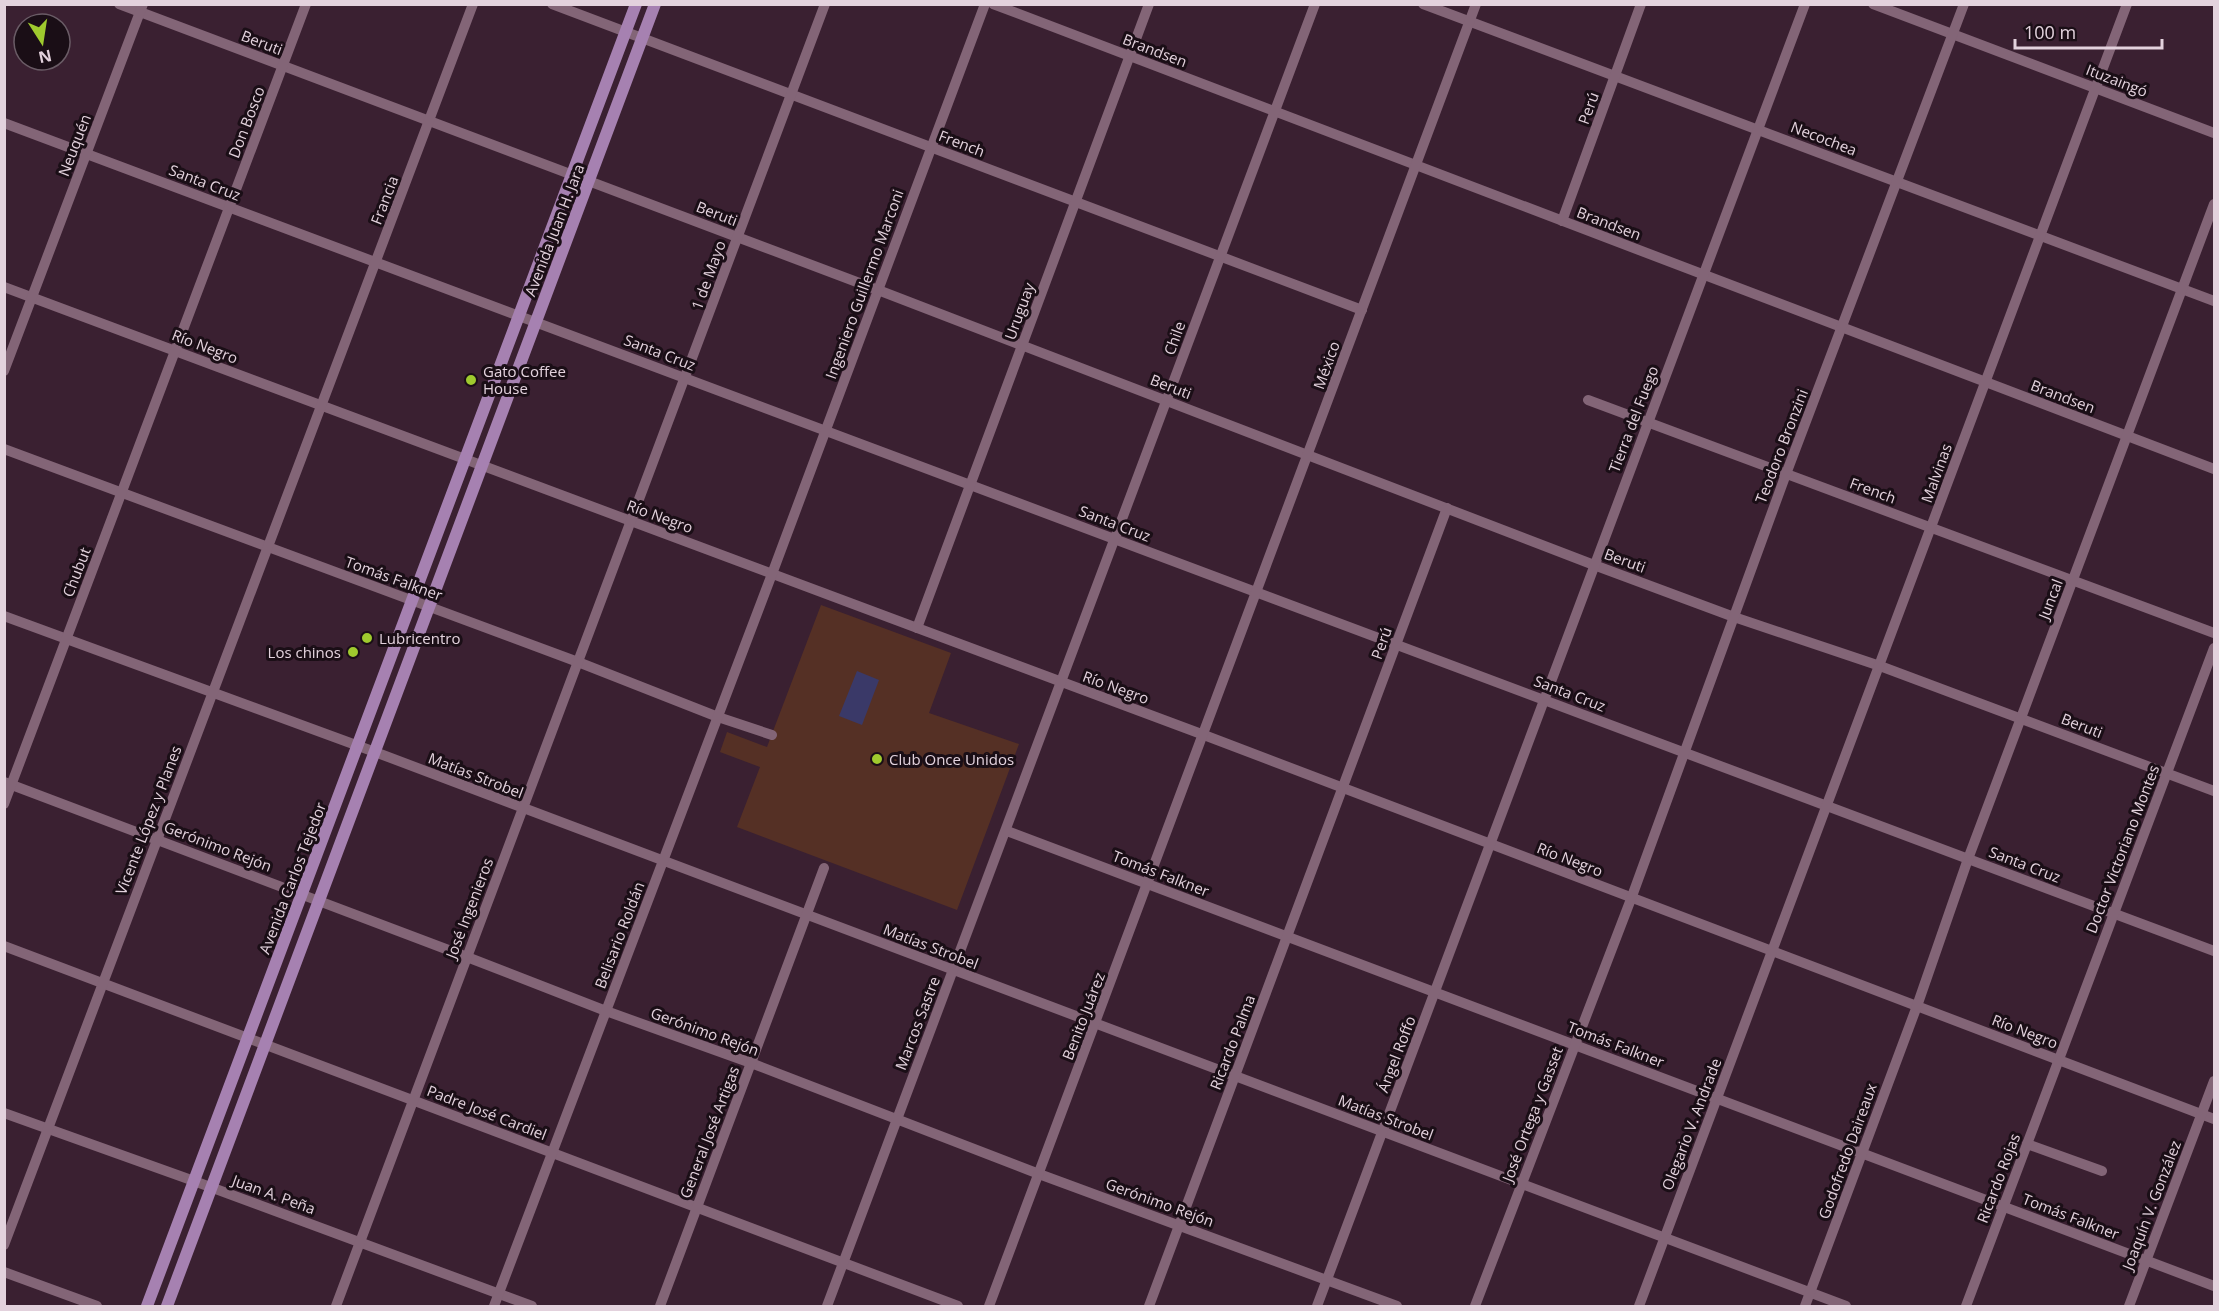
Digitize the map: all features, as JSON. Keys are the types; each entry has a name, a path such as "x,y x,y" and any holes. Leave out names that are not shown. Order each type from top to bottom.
{"main road":[{"name":"Avenida Juan H. Jara","path":"465,460 636,4"},
{"name":"Avenida Juan H. Jara","path":"482,467 655,4"},
{"name":"Avenida Carlos Tejedor","path":"147,1306 465,460"},
{"path":"168,1306 482,467"}],"street":[{"name":"Beruti","path":"119,4 142,8 283,66 1023,345 1594,565 1880,666 2214,791"},
{"name":"Don Bosco","path":"175,351 306,4"},
{"name":"Francia","path":"322,406 473,4"},
{"name":"French","path":"552,4 1362,310"},
{"name":"1 de Mayo","path":"632,522 825,4"},
{"name":"Ingeniero Guillermo Marconi","path":"772,574 984,4"},
{"name":"Brandsen","path":"993,4 2214,469"},
{"name":"Uruguay","path":"917,628 1149,4"},
{"name":"Chile","path":"1062,682 1315,4"},
{"name":"Necochea","path":"1423,4 2214,301"},
{"name":"México","path":"1204,735 1476,4"},
{"name":"Perú","path":"1562,221 1641,4"},
{"name":"Tierra del Fuego","path":"1491,845 1805,4"},
{"name":"Ituzaingó","path":"1873,4 2214,133"},
{"name":"Teodoro Bronzini","path":"1631,899 1786,474 1964,4"},
{"name":"Malvinas","path":"1772,952 2127,4"},
{"name":"Neuquén","path":"4,371 142,8"},
{"name":"Santa Cruz","path":"4,123 2214,951"},
{"name":"Juncal","path":"1917,1006 1968,859 2214,204"},
{"name":"Río Negro","path":"4,287 1204,735 2214,1119"},
{"name":"Chubut","path":"4,804 8,783 67,639 175,351"},
{"name":"French","path":"1588,400 2214,633"},
{"name":"Vicente López y Planes","path":"4,1245 322,406"},
{"name":"Tomás Falkner","path":"4,449 578,662 718,717 772,735"},
{"name":"Perú","path":"1343,788 1447,508"},
{"name":"José Ingenieros","path":"336,1306 632,522"},
{"name":"Belisario Roldán","path":"494,1306 772,574"},
{"name":"Matías Strobel","path":"4,616 375,752 1846,1306"},
{"name":"Doctor Victoriano Montes","path":"2059,1060 2214,648"},
{"name":"Marcos Sastre","path":"827,1306 1062,682"},
{"name":"Benito Juárez","path":"989,1306 1204,735"},
{"name":"Gerónimo Rejón","path":"8,783 606,1011 751,1063 1039,1174 1397,1306"},
{"name":"Ricardo Palma","path":"1149,1306 1343,788"},
{"name":"Tomás Falkner","path":"1007,831 2214,1286"},
{"name":"Ángel Roffo","path":"1317,1306 1491,845"},
{"name":"General José Artigas","path":"660,1306 824,868"},
{"name":"José Ortega y Gasset","path":"1475,1306 1631,899"},
{"name":"Padre José Cardiel","path":"4,946 958,1306"},
{"name":"Olegario V. Andrade","path":"1639,1306 1772,952"},
{"name":"Godofredo Daireaux","path":"1805,1306 1917,1006"},
{"name":"Ricardo Rojas","path":"1966,1306 2059,1060"},
{"name":"Joaquín V. González","path":"2129,1306 2214,1081"},
{"name":"Juan A. Peña","path":"4,1113 194,1180 531,1306"},
{"path":"2027,1144 2102,1171"},
{"path":"4,1272 97,1306"}],"shaded area":[{"name":"Club Once Unidos","path":"821,605 951,653 929,713 1019,744 957,910 737,827 760,767 720,752 727,732 767,747"},
{"path":"857,671 879,680 862,725 839,716"}],"place":[{"name":"Gato Coffee House","path":"471,380"},
{"name":"Lubricentro","path":"367,638"},
{"name":"Los chinos","path":"353,652"},
{"name":"Club Once Unidos","path":"877,759"}]}
